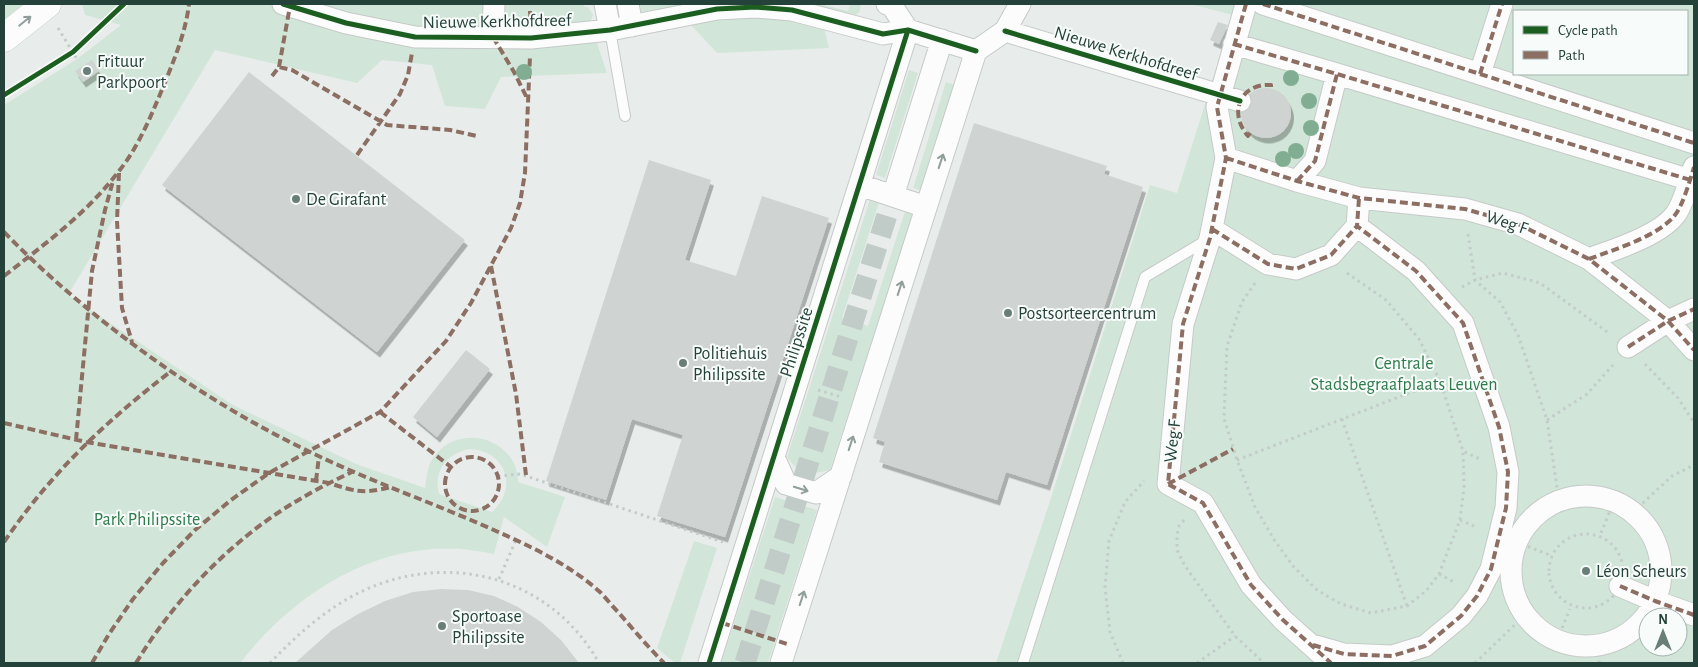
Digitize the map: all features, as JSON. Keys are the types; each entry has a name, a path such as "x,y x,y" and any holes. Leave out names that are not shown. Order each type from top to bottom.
{"main road":[{"path":"4,38 45,5"}],"street":[{"name":"Nieuwe Kerkhofdreef","path":"283,4 346,22 415,37 531,38 610,30 717,9 755,7 792,10 883,34 908,30 976,51"},
{"path":"493,37 494,4"},
{"path":"605,4 610,30"},
{"path":"628,4 632,26"},
{"path":"887,4 892,6 908,30"},
{"path":"781,663 976,51 1005,31 1020,4"},
{"name":"Weg F","path":"1203,503 1168,484 1183,324 1211,233 1226,158 1217,108 1230,99 1234,44 1246,4"},
{"path":"1263,4 1694,143"},
{"path":"1480,74 1502,4"},
{"name":"Philipssite","path":"709,663 908,30"},
{"name":"Nieuwe Kerkhofdreef","path":"1005,31 1230,99"},
{"path":"893,196 942,40"},
{"path":"1234,44 1693,176 1676,214 1666,225 1633,243 1589,259"},
{"path":"1297,181 1315,161 1337,74"},
{"name":"Weg F","path":"1226,158 1297,181 1359,198 1404,201 1465,209 1518,224 1589,259 1668,321 1694,350"},
{"path":"860,185 926,207"},
{"path":"1211,233 1268,264 1296,269 1331,255 1357,226 1359,198"},
{"path":"1312,645 1344,654 1392,656 1425,646 1461,616 1478,596 1491,569 1506,508 1508,472 1499,428 1463,323 1416,271 1357,226"},
{"path":"1628,347 1668,321 1694,309"},
{"path":"774,457 786,484 816,494 840,476"},
{"path":"1578,496 1598,496 1614,500 1633,512 1647,526 1656,544 1661,563 1661,582 1655,601 1645,618 1630,632 1613,641 1599,654 1557,640 1538,630 1525,615 1515,598 1511,578 1511,559 1516,542 1527,523 1542,510 1559,500 1578,496"},
{"path":"1203,503 1251,585 1283,620 1331,663"},
{"path":"1620,586 1694,615"}],"lane":[{"path":"610,30 625,116"},
{"path":"1023,663 1145,277 1211,233"}],"path":[{"path":"45,5 78,59"},
{"path":"65,56 73,52 80,45"},
{"path":"1465,209 1475,280 1500,302 1518,335 1547,420 1559,500"},
{"path":"1268,264 1242,302 1227,346 1224,418 1236,460 1255,507 1275,541 1293,566 1317,590 1341,604 1370,613 1407,606 1426,591 1439,574 1460,520 1464,487 1463,451 1440,381 1419,339 1386,300 1347,273 1331,255"},
{"path":"1441,298 1475,280 1502,273 1540,283 1628,347 1678,398 1694,423"},
{"path":"1547,420 1588,394 1628,347"},
{"path":"1236,460 1440,381"},
{"path":"798,384 863,405"},
{"path":"1342,419 1407,606"},
{"path":"1463,451 1508,472"},
{"path":"1633,512 1672,476 1694,465"},
{"path":"1123,663 1110,632 1104,587 1109,541 1126,502 1151,473 1168,484"},
{"path":"498,476 520,474 727,543"},
{"path":"1600,533 1614,500"},
{"path":"1203,503 1185,518 1179,526 1177,550 1206,597 1235,636 1264,663"},
{"path":"1582,533 1601,536 1616,548 1621,557 1623,577 1620,586 1615,594 1600,606 1590,608 1570,605 1555,593 1548,574 1549,565 1556,547 1564,540 1582,533"},
{"path":"499,579 516,540"},
{"path":"270,663 294,638 321,616 350,598 379,584 409,575 440,571 470,573 499,579 527,591 552,608 575,628 599,663"},
{"path":"1557,640 1570,609"},
{"path":"1475,663 1525,615"},
{"path":"1198,663 1235,636"}],"green space":[{"path":"4,4 23,4 4,20"},
{"name":"Park Philipssite","path":"82,4 584,4 584,6 588,7 593,15 590,22 607,73 501,77 485,109 445,106 432,65 382,60 357,83 215,50 68,295 233,405 356,464 425,488 431,461 448,444 461,439 474,438 487,440 499,446 516,467 518,482 565,497 547,547 504,517 494,554 457,549 421,550 386,558 352,571 320,588 291,610 264,635 240,663 4,663 4,105 77,59 121,25 85,15","holes":["469,449 482,451 500,463 506,482 505,492 492,512 439,494 438,478 443,464 461,451"]},
{"path":"637,4 820,4 848,11 850,4 861,4 860,11 853,15 819,7 829,48 717,53 674,7 640,12"},
{"name":"Centrale Stadsbegraafplaats Leuven","path":"1190,4 1694,4 1694,663 996,663 1050,501 1150,185 1177,193 1233,15"},
{"path":"909,70 918,73 885,178 876,175"},
{"path":"946,82 956,85 923,191 913,188"},
{"path":"871,196 880,199 842,318 868,326 906,208 914,210 830,470 816,473 801,471 787,457"},
{"path":"775,497 817,510 768,663 721,663"},
{"path":"694,541 717,548 680,663 675,663 657,648"}],"building":[{"path":"1218,22 1228,25 1219,44 1210,40"},
{"name":"Frituur Parkpoort","path":"92,60 99,71 83,82 75,71"},
{"name":"De Girafant","path":"249,72 465,240 377,352 162,185"},
{"path":"1266,88 1276,90 1284,95 1289,103 1291,113 1289,123 1284,131 1276,136 1266,138 1256,136 1248,131 1243,123 1241,113 1243,103 1248,95 1256,90"},
{"name":"Postsorteercentrum","path":"974,123 1107,166 1104,174 1143,187 1047,485 1006,472 997,500 879,462 885,442 873,438"},
{"name":"Politiehuis Philipssite","path":"649,160 711,180 685,260 736,276 762,196 829,218 725,537 657,516 683,435 632,419 606,500 546,481"},
{"path":"466,350 490,369 437,437 413,417"},
{"name":"Sportoase Philipssite","path":"441,589 468,590 494,596 518,607 541,622 561,640 579,663 295,663 332,630 358,614 385,601 413,592"}],"tunnel":[{"path":"745,663 893,196"}],"marked path":[{"path":"4,276 50,240 93,201 127,161 146,127 170,71 183,33 189,4"},
{"path":"1246,4 1217,107 1226,158 1210,238 1183,324 1168,484 1203,503 1251,585 1283,620 1331,663"},
{"path":"1263,4 1694,143"},
{"path":"1480,74 1502,4"},
{"path":"279,67 290,6"},
{"path":"530,11 531,27"},
{"path":"493,37 527,98"},
{"path":"1234,44 1694,181"},
{"path":"357,155 400,94 408,75 412,53"},
{"path":"92,663 133,599 163,563 195,530 231,500 269,473 380,412 446,341 471,303 511,228 520,203 525,173 530,56"},
{"path":"272,76 279,67 292,70 387,125 450,130 477,136"},
{"path":"1297,181 1315,161 1337,74"},
{"path":"1250,133 1248,136 1239,118 1238,109 1240,101 1252,89 1271,85 1271,89"},
{"path":"1226,158 1297,181 1359,198 1465,209 1518,224 1589,259 1668,321 1694,350"},
{"path":"1589,259 1635,242 1668,223 1681,205 1694,167"},
{"path":"119,173 117,221 122,308 132,342"},
{"path":"76,440 92,271 113,181"},
{"path":"1313,645 1344,654 1392,656 1425,646 1461,616 1477,596 1491,569 1506,508 1508,472 1499,427 1463,323 1416,271 1357,226 1359,198"},
{"path":"1212,229 1268,264 1296,269 1331,255 1357,226"},
{"path":"4,232 37,264 109,326 226,407 308,451 510,537 550,557 576,573 600,592 664,663"},
{"path":"491,266 516,394 526,475"},
{"path":"1628,347 1668,321 1694,309"},
{"path":"4,542 40,493 80,450 123,410 170,372"},
{"path":"380,412 451,467"},
{"path":"4,423 86,442 329,483 353,490 374,491 391,487"},
{"path":"1168,484 1233,449"},
{"path":"316,481 319,456"},
{"path":"472,457 482,459 491,465 497,474 499,484 497,494 491,503 482,509 472,511 462,509 453,503 447,494 445,484 447,474 453,465 462,459 472,457"},
{"path":"136,663 168,616 186,594 226,553 271,517 323,486 352,472"},
{"path":"1620,586 1694,615"},
{"path":"722,623 787,644"}],"cycle path":[{"path":"4,95 73,52 124,4"},
{"path":"283,4 346,23 415,37 531,38 610,30 717,9 755,7 792,10 883,34 908,30 976,51"},
{"path":"709,663 908,30"},
{"path":"1005,31 1240,101"}],"place":[{"name":"Frituur Parkpoort","path":"87,71"},
{"name":"De Girafant","path":"296,199"},
{"name":"Postsorteercentrum","path":"1008,313"},
{"name":"Politiehuis Philipssite","path":"683,363"},
{"name":"Léon Scheurs","path":"1586,571"},
{"name":"Sportoase Philipssite","path":"442,626"}]}
